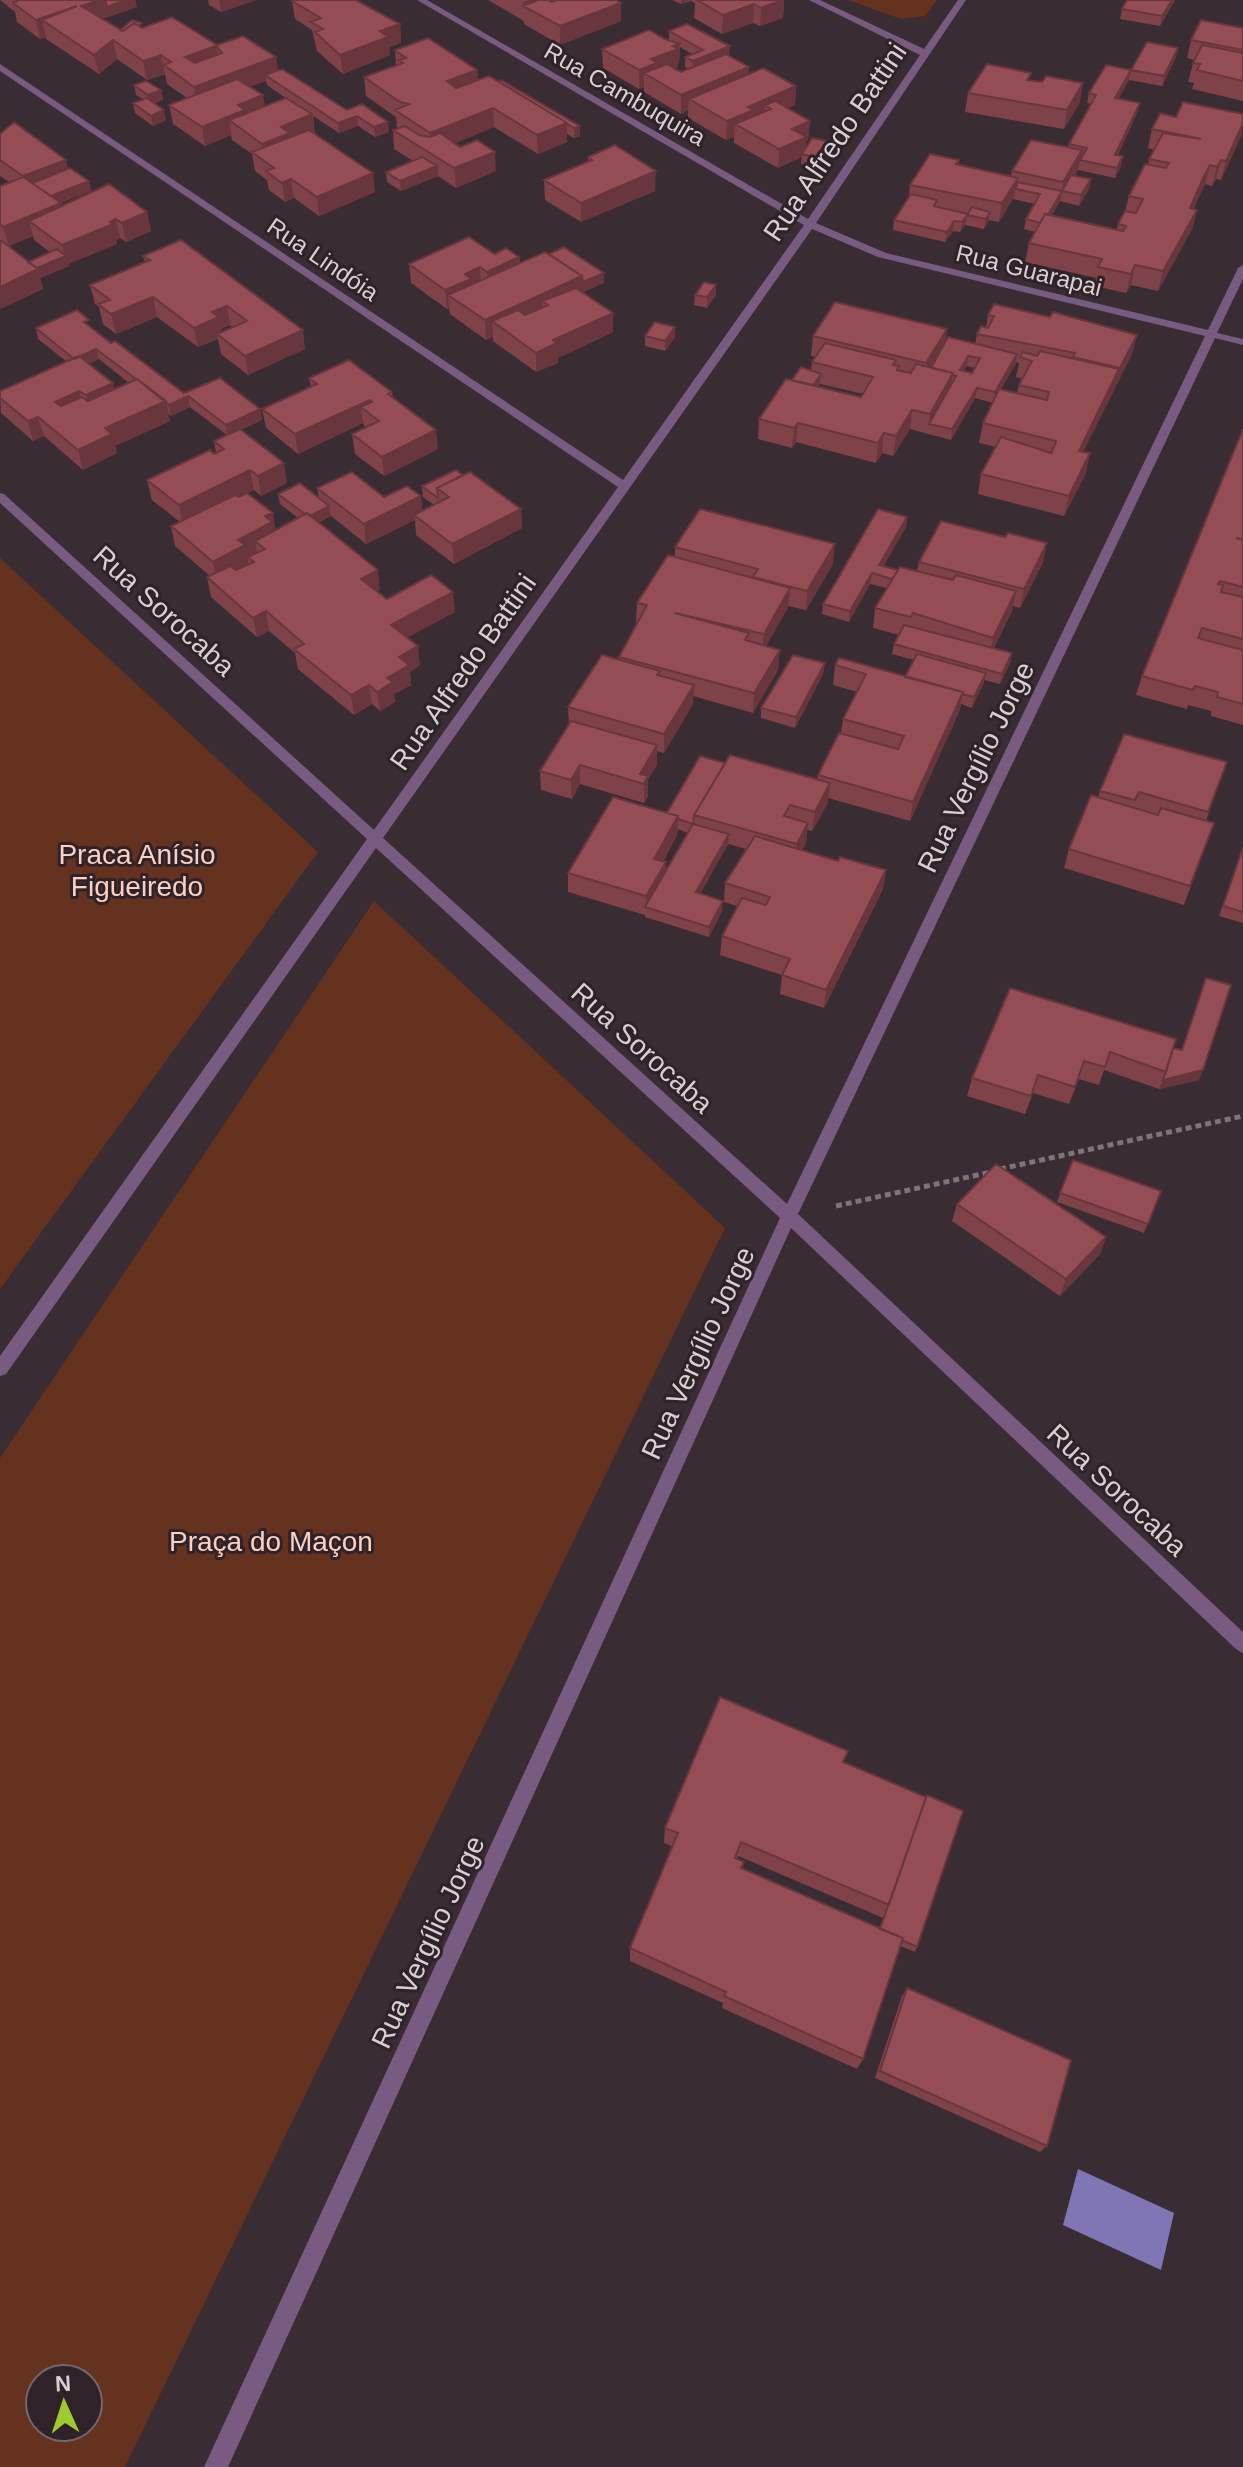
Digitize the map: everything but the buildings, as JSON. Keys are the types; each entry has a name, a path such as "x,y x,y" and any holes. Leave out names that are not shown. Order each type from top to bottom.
{"street":[{"name":"Rua Cambuquira","path":"421,0 810,224"},
{"path":"813,0 924,53"},
{"name":"Rua Alfredo Battini","path":"0,1369 810,224 962,0"},
{"name":"Rua Lindóia","path":"0,67 624,486"},
{"name":"Rua Guarapai","path":"810,224 882,255 1243,342"},
{"name":"Rua Vergílio Jorge","path":"216,2467 789,1216 1243,268"},
{"name":"Rua Sorocaba","path":"0,497 789,1216 1243,1644"}],"path":[{"path":"789,1216 1243,1116"}],"green space":[{"path":"848,0 937,0 925,16 901,19"},
{"name":"Praca Anísio Figueiredo","path":"0,558 318,852 0,1289"},
{"name":"Praça do Maçon","path":"374,901 725,1228 125,2467 0,2467 0,1458"}],"shaded area":[{"path":"1078,2169 1174,2213 1161,2270 1063,2225"}]}
